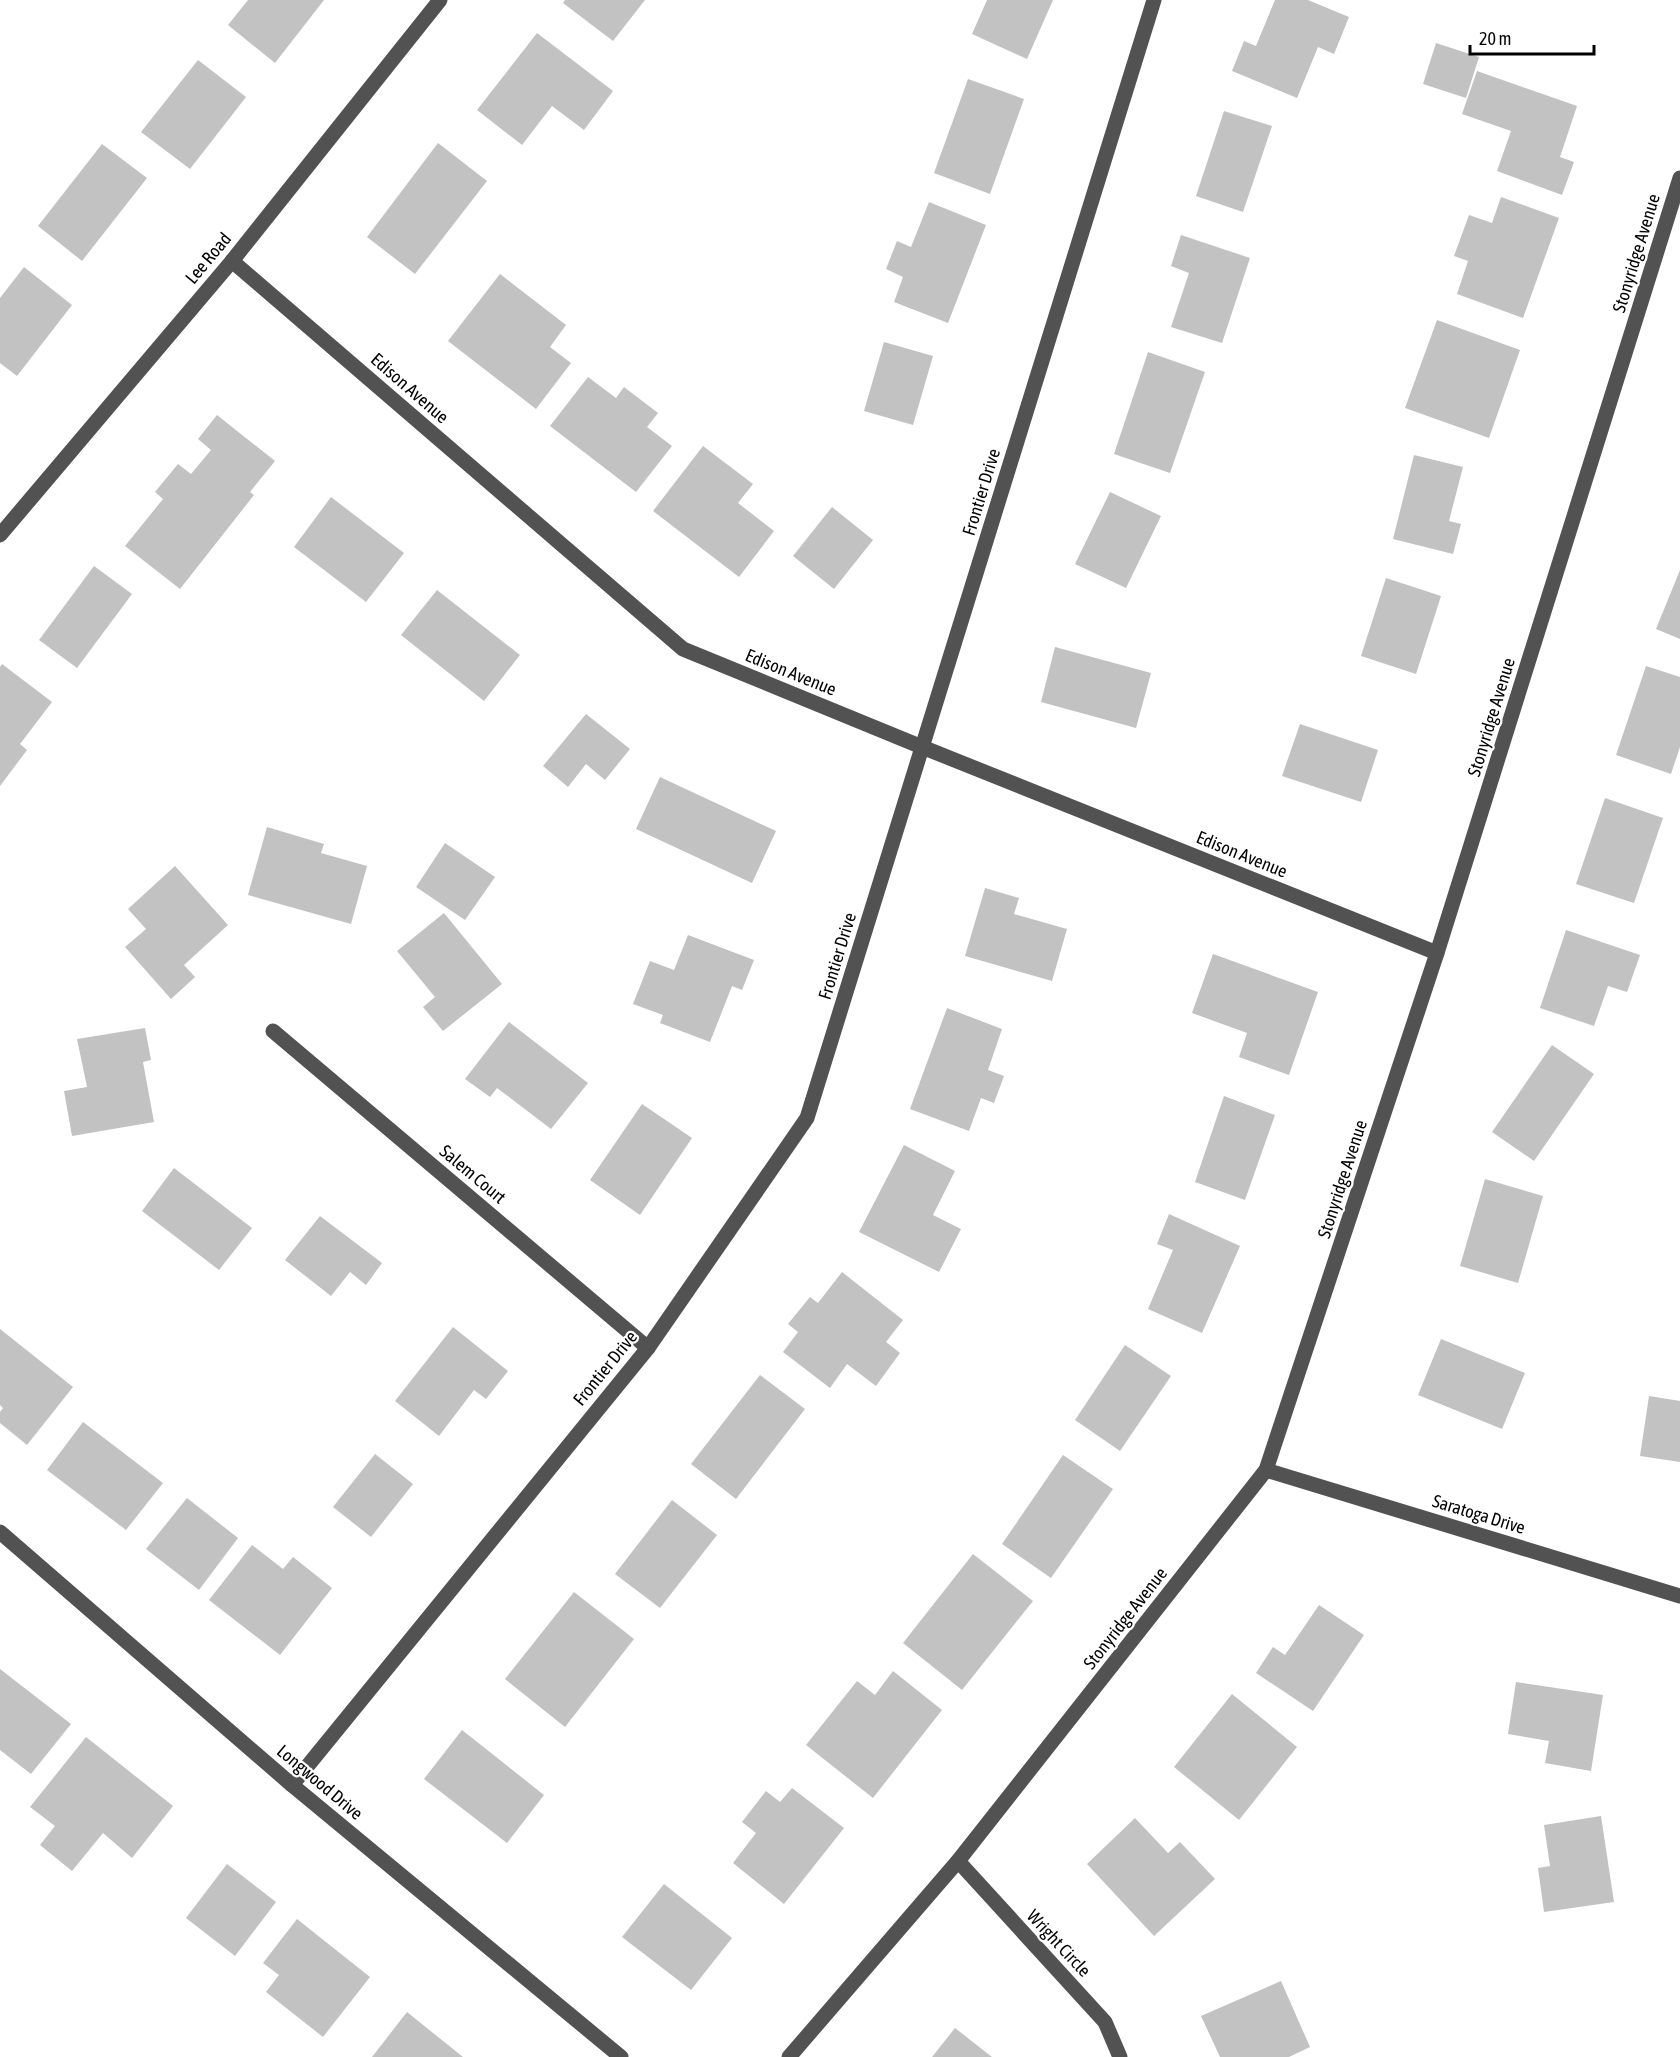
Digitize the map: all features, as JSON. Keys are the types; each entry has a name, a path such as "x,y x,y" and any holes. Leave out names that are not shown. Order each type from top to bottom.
{"street":[{"name":"Lee Road","path":"0,535 232,261 440,0"},
{"name":"Frontier Drive","path":"292,1785 648,1348 807,1118 1154,0"},
{"name":"Stonyridge Avenue","path":"789,2057 958,1862 1266,1470 1437,953 1680,178"},
{"name":"Edison Avenue","path":"232,261 683,649 1437,953"},
{"name":"Salem Court","path":"273,1030 648,1348"},
{"name":"Saratoga Drive","path":"1266,1470 1680,1596"},
{"name":"Longwood Drive","path":"0,1532 292,1785 621,2057"},
{"name":"Wright Circle","path":"958,1862 1105,2022 1120,2057"}],"building":[{"path":"248,0 324,0 275,63 228,25"},
{"path":"565,0 645,0 613,41 563,3"},
{"path":"987,0 1053,0 1027,59 972,34"},
{"path":"1275,0 1308,0 1349,17 1334,54 1318,47 1297,98 1232,71 1244,41 1256,46"},
{"path":"537,33 613,91 584,130 552,106 522,145 477,110"},
{"path":"1436,43 1479,57 1466,98 1423,84"},
{"path":"198,60 246,97 190,169 141,132"},
{"path":"1477,71 1577,106 1560,157 1574,162 1562,195 1497,171 1511,131 1462,114"},
{"path":"968,79 1024,99 990,194 934,173"},
{"path":"1224,111 1272,126 1243,212 1196,196"},
{"path":"438,143 487,181 415,274 367,237"},
{"path":"102,144 147,178 82,261 38,226"},
{"path":"1501,197 1559,218 1523,318 1457,294 1468,261 1454,256 1469,215 1492,223"},
{"path":"929,202 986,225 948,323 894,302 903,277 886,269 897,241 911,247"},
{"path":"1181,235 1250,258 1222,343 1171,327 1189,273 1171,266"},
{"path":"24,267 72,305 17,376 0,363 0,298"},
{"path":"500,274 566,325 550,347 571,363 536,409 448,341"},
{"path":"1437,320 1520,350 1489,438 1405,408"},
{"path":"884,342 933,356 913,425 864,411"},
{"path":"1148,352 1205,372 1170,473 1114,454"},
{"path":"588,377 616,398 624,387 658,413 647,427 672,446 636,492 550,426"},
{"path":"217,415 275,461 250,492 254,495 180,589 125,546 163,499 155,492 178,464 191,474 211,450 198,439"},
{"path":"703,446 753,484 738,503 774,531 739,577 653,511"},
{"path":"1414,455 1463,467 1449,521 1461,524 1453,554 1393,539"},
{"path":"1110,492 1161,516 1126,588 1075,564"},
{"path":"331,497 404,553 366,602 294,547"},
{"path":"832,507 873,540 834,589 793,556"},
{"path":"94,566 132,594 77,668 39,640"},
{"path":"1680,570 1680,639 1656,629"},
{"path":"1386,578 1441,596 1416,674 1361,656"},
{"path":"437,590 520,655 484,701 401,635"},
{"path":"1055,647 1151,673 1136,728 1041,702"},
{"path":"2,664 52,702 20,744 27,750 0,786 0,667"},
{"path":"1646,666 1680,677 1680,747 1671,774 1616,755"},
{"path":"586,714 630,749 605,780 586,764 568,787 543,766"},
{"path":"1300,724 1378,750 1361,802 1282,776"},
{"path":"660,777 776,831 752,883 636,829"},
{"path":"1605,798 1663,818 1634,903 1576,884"},
{"path":"267,827 324,844 321,853 367,866 351,924 248,895"},
{"path":"445,843 495,877 465,920 416,887"},
{"path":"175,866 228,925 184,965 195,977 171,999 125,947 146,929 128,909"},
{"path":"985,888 1019,898 1014,914 1067,929 1052,981 965,956"},
{"path":"444,913 502,984 443,1031 423,1007 435,997 397,951"},
{"path":"1566,930 1640,955 1627,992 1608,986 1594,1026 1540,1008"},
{"path":"688,935 754,960 742,990 732,986 710,1042 660,1023 663,1015 633,1004 650,961 674,970"},
{"path":"1213,954 1318,992 1289,1075 1239,1057 1247,1033 1192,1013"},
{"path":"947,1008 1002,1029 988,1070 1004,1076 994,1103 981,1098 969,1131 910,1109"},
{"path":"509,1022 588,1083 551,1129 497,1088 490,1097 465,1079"},
{"path":"145,1028 151,1060 143,1062 154,1122 72,1136 64,1091 87,1087 77,1039"},
{"path":"1552,1045 1594,1074 1534,1161 1492,1132"},
{"path":"1224,1096 1275,1115 1245,1200 1195,1182"},
{"path":"642,1104 692,1138 640,1215 590,1180"},
{"path":"904,1145 955,1171 933,1215 961,1229 939,1272 859,1232"},
{"path":"174,1168 252,1228 219,1270 142,1211"},
{"path":"1485,1179 1543,1196 1518,1283 1460,1266"},
{"path":"1169,1214 1240,1246 1202,1333 1148,1309 1173,1250 1157,1244"},
{"path":"320,1216 382,1263 366,1285 350,1272 331,1296 285,1260"},
{"path":"842,1272 903,1320 886,1342 900,1353 876,1386 847,1364 830,1388 783,1352 798,1332 788,1324 810,1297 818,1303"},
{"path":"453,1327 508,1371 486,1399 474,1390 439,1436 395,1401"},
{"path":"0,1329 73,1387 27,1445 0,1423 0,1412 3,1408 0,1405"},
{"path":"1441,1339 1525,1373 1502,1429 1418,1395"},
{"path":"1125,1345 1171,1376 1120,1451 1075,1420"},
{"path":"760,1375 805,1409 736,1499 691,1464"},
{"path":"1649,1396 1680,1401 1680,1462 1640,1456"},
{"path":"83,1422 163,1483 126,1530 47,1470"},
{"path":"375,1454 413,1484 371,1537 333,1507"},
{"path":"1063,1455 1113,1489 1051,1578 1002,1544"},
{"path":"187,1498 238,1538 199,1590 146,1549"},
{"path":"672,1500 717,1535 660,1608 615,1574"},
{"path":"252,1545 283,1569 293,1557 332,1588 280,1655 209,1600"},
{"path":"973,1554 1033,1601 962,1690 903,1643"},
{"path":"574,1592 634,1639 565,1727 505,1679"},
{"path":"1319,1605 1364,1635 1313,1711 1256,1673 1273,1647 1285,1655"},
{"path":"0,1669 71,1724 31,1774 0,1750"},
{"path":"893,1671 942,1710 873,1798 806,1745 857,1681 875,1695"},
{"path":"1516,1682 1603,1695 1591,1771 1545,1763 1549,1741 1508,1734"},
{"path":"1232,1694 1297,1747 1239,1820 1174,1767"},
{"path":"462,1730 544,1795 507,1843 424,1779"},
{"path":"86,1737 173,1806 132,1858 103,1833 72,1871 40,1845 55,1826 30,1807"},
{"path":"792,1788 844,1828 784,1904 733,1863 756,1833 742,1822 766,1791 780,1802"},
{"path":"1601,1816 1614,1902 1544,1912 1538,1868 1550,1866 1544,1825"},
{"path":"1135,1818 1168,1853 1180,1842 1215,1879 1154,1936 1087,1864"},
{"path":"227,1864 276,1902 235,1956 186,1918"},
{"path":"664,1884 732,1938 691,1990 622,1937"},
{"path":"297,1919 370,1977 323,2037 266,1992 279,1975 263,1963"},
{"path":"1281,1981 1310,2047 1289,2057 1220,2057 1201,2016"},
{"path":"407,2012 463,2057 372,2057"},
{"path":"955,2028 992,2057 932,2057"}]}
